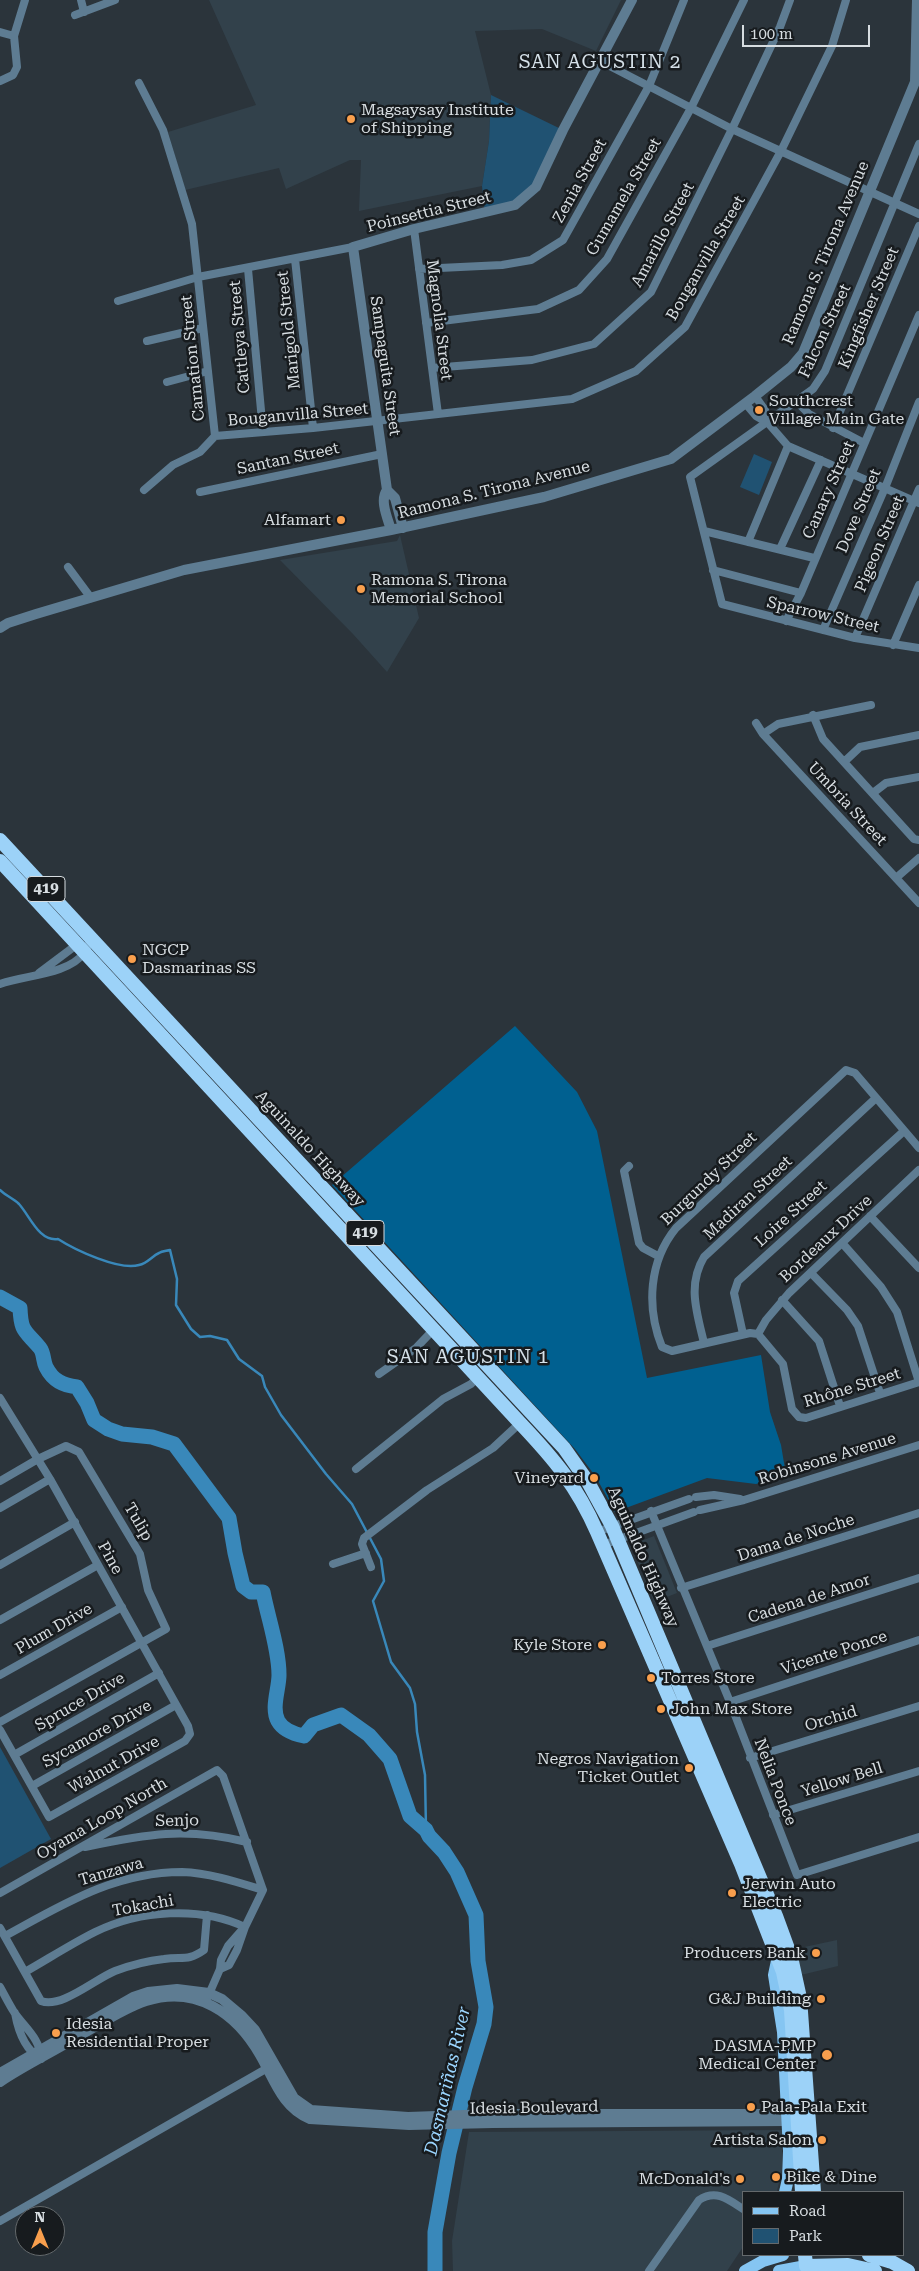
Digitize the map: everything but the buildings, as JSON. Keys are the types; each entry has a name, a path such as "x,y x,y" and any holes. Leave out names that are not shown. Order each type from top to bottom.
{"highway":[{"name":"Aguinaldo Highway","path":"0,840 531,1413 578,1467 597,1496 618,1540 752,1859 791,1957 801,2011 814,2191"},
{"name":"Aguinaldo Highway","path":"0,861 478,1377 571,1482 600,1539 741,1864 778,1956 785,1980 790,2010 800,2189"},
{"path":"358,1248 370,1238"},
{"path":"872,2256 892,2262 908,2271"},
{"path":"806,2264 856,2265 874,2271"}],"main road":[{"name":"Aguinaldo Highway","path":"778,1956 774,1975 782,2026 788,2117 788,2179 785,2191"},
{"path":"740,2271 751,2256"},
{"path":"745,2271 763,2261 780,2256"},
{"path":"779,2271 806,2264"}],"street":[{"path":"0,81 13,75 17,67 14,36 25,0"},
{"path":"82,0 84,12"},
{"path":"75,15 114,0"},
{"name":"Poinsettia Street","path":"118,301 198,278 354,247 414,229 485,214 515,205 536,187 563,130 632,0"},
{"name":"Zenia Street","path":"419,268 502,265 531,260 563,240 649,86 684,0"},
{"name":"Gumamela Street","path":"426,323 538,309 579,290 607,259 691,108 744,0"},
{"name":"Amarillo Street","path":"432,368 532,360 594,344 651,292 732,129 780,27 790,0"},
{"name":"Bouganvilla Street","path":"215,436 313,428 572,399 636,370 685,327 781,151 832,46 846,0"},
{"name":"Ramona S. Tirona Avenue","path":"0,628 8,623 184,570 403,528 544,497 671,459 756,396 791,367 802,353 914,82 917,0"},
{"path":"0,32 14,36"},
{"path":"600,61 732,129 919,214"},
{"name":"Carnation Street","path":"139,82 164,130 192,224 215,436"},
{"name":"Falcon Street","path":"704,531 690,477 813,389 825,371 919,144"},
{"name":"Kingfisher Street","path":"833,428 919,226"},
{"name":"Magnolia Street","path":"414,229 438,414"},
{"name":"Sampaguita Street","path":"354,247 387,490 395,498 403,528"},
{"name":"Marigold Street","path":"295,259 313,428"},
{"name":"Cattleya Street","path":"248,269 263,432"},
{"name":"Canary Street","path":"786,621 801,593 814,558 919,316"},
{"path":"147,341 203,328"},
{"path":"168,382 208,371"},
{"path":"756,396 765,410 768,423"},
{"path":"797,402 809,414 864,443"},
{"name":"Dove Street","path":"823,630 885,488 919,402"},
{"path":"745,403 756,416 768,423 788,446 916,502"},
{"path":"144,490 173,465 200,452 215,436"},
{"path":"748,542 788,446"},
{"name":"Santan Street","path":"200,492 382,454"},
{"path":"780,549 821,460"},
{"name":"Pigeon Street","path":"855,638 916,502 919,489"},
{"name":"Sampaguita Street","path":"387,490 384,494 384,500 391,530"},
{"path":"801,593 713,570 704,531 814,558"},
{"path":"68,567 91,598"},
{"name":"Sparrow Street","path":"713,570 722,604 855,638 919,648"},
{"path":"893,645 919,585"},
{"path":"762,734 778,724 813,715 872,705"},
{"path":"813,715 821,736 914,839 919,840"},
{"name":"Umbria Street","path":"756,723 762,734 919,904"},
{"path":"844,762 860,747 919,735"},
{"path":"873,793 886,783 919,777"},
{"path":"896,878 919,858"},
{"path":"37,974 81,948 91,938"},
{"path":"0,984 55,971 78,959 81,948"},
{"name":"Burgundy Street","path":"758,1334 743,1334 672,1351 662,1347 652,1302 653,1281 658,1256 676,1228 846,1070 851,1071 919,1148"},
{"name":"Madiran Street","path":"704,1343 693,1289 696,1272 704,1257 876,1098"},
{"name":"Loire Street","path":"743,1334 734,1293 734,1287 738,1281 904,1131"},
{"path":"629,1166 624,1171 639,1243 643,1248 658,1256"},
{"name":"Bordeaux Drive","path":"758,1334 782,1300 919,1170"},
{"path":"870,1216 919,1268"},
{"path":"842,1244 881,1287 897,1312 919,1382"},
{"path":"811,1273 847,1310 858,1326 880,1393"},
{"path":"782,1300 819,1341 840,1406"},
{"path":"379,1374 416,1348 445,1319"},
{"name":"Rhône Street","path":"758,1334 783,1364 792,1409 799,1417 806,1418 919,1382"},
{"path":"356,1470 443,1399 471,1384 489,1367"},
{"name":"Pine","path":"0,1398 75,1522 188,1726 190,1734"},
{"path":"371,1567 362,1544 364,1538 427,1490 493,1448 531,1413"},
{"name":"Robinsons Avenue","path":"600,1539 618,1540 697,1512 744,1500 919,1445"},
{"name":"Tulip","path":"38,1459 66,1446 79,1452 127,1530 140,1554 148,1590 166,1629 141,1642"},
{"path":"0,1481 38,1459"},
{"path":"0,1508 50,1479"},
{"name":"Robinsons Avenue","path":"600,1539 612,1526 692,1498 714,1495 744,1500"},
{"name":"Nelia Ponce","path":"651,1512 730,1702 750,1758 797,1875 919,1837"},
{"name":"Dama de Noche","path":"682,1588 919,1513"},
{"path":"0,1565 75,1522"},
{"path":"333,1564 366,1553"},
{"path":"0,1620 98,1565"},
{"name":"Cadena de Amor","path":"707,1646 919,1578"},
{"name":"Plum Drive","path":"0,1676 122,1607"},
{"name":"Vicente Ponce","path":"730,1702 919,1640"},
{"path":"0,1722 141,1642"},
{"name":"Spruce Drive","path":"14,1755 159,1673"},
{"name":"Sycamore Drive","path":"32,1786 176,1705"},
{"name":"Orchid","path":"750,1758 919,1706"},
{"path":"0,1730 32,1786"},
{"name":"Walnut Drive","path":"32,1786 49,1817 185,1741 190,1734"},
{"name":"Oyama Loop North","path":"0,1893 216,1770 223,1776 247,1842"},
{"name":"Yellow Bell","path":"773,1815 919,1771"},
{"name":"Senjo","path":"79,1848 147,1835 180,1832 216,1835 247,1842"},
{"path":"207,1997 220,1969 229,1965 237,1950 263,1890 247,1842"},
{"name":"Tanzawa","path":"5,1936 83,1893 122,1880 152,1874 182,1872 215,1876 263,1890"},
{"name":"Tokachi","path":"25,1972 96,1932 118,1923 153,1916 182,1913 207,1915 230,1920 246,1927"},
{"path":"0,1928 41,2000 48,2004 60,2001 106,1974 134,1964 167,1958 184,1959 194,1957 204,1950 207,1915"},
{"path":"0,1988 15,2013 24,2023 38,2054"},
{"name":"Idesia Boulevard","path":"0,2073 124,2011 148,2001 178,1997 207,1997 248,2036 271,2066 290,2108 310,2119 430,2121 493,2118 788,2117"},
{"name":"Idesia Boulevard","path":"0,2082 38,2054"},
{"path":"0,2221 271,2066"},
{"path":"649,2271 698,2200 708,2195 722,2196 742,2208"}],"shaded area":[{"name":"Magsaysay Institute of Shipping","path":"209,0 621,0 596,51 542,29 475,31 491,95 489,141 482,186 359,211 361,160 350,160 286,189 279,168 185,190 168,132 256,105"},
{"name":"Ramona S. Tirona Memorial School","path":"400,535 419,618 387,672 353,634 280,560 397,541"},
{"path":"515,1026 577,1092 597,1131 647,1378 761,1355 770,1412 781,1445 786,1475 756,1484 707,1478 615,1512 596,1477 575,1449 332,1185"},
{"path":"654,1536 677,1593 654,1602 631,1545"},
{"path":"837,1940 838,1966 801,1975 795,1949"},
{"path":"782,2130 782,2170 777,2191 742,2191 742,2248 727,2271 453,2271 452,2241 469,2132"}],"green space":[{"path":"491,95 563,130 536,187 515,205 485,214 482,186 489,141"},
{"path":"754,454 772,462 759,495 740,487"},
{"path":"0,1747 51,1839 0,1868"}],"waterway":[{"path":"0,1190 19,1204 45,1236 51,1239 58,1239 75,1249 98,1258 131,1266 142,1264 160,1252 170,1250 177,1279 176,1305 191,1329 200,1337 210,1336 227,1340 239,1359 262,1376 265,1387 281,1415 326,1474 352,1504 381,1559 384,1581 373,1601 391,1662 410,1688 415,1704 417,1732 425,1775 426,1830"},
{"name":"Dasmariñas River","path":"0,1297 20,1308 23,1327 41,1350 49,1372 59,1382 77,1387 87,1403 94,1420 108,1429 122,1434 152,1437 174,1444 229,1518 243,1586 251,1592 263,1592 279,1665 275,1710 280,1724 289,1731 304,1736 313,1725 341,1715 369,1735 390,1759 410,1816 426,1830 457,1872 476,1915 478,1961 486,2007 484,2024 465,2087 449,2153 435,2232 435,2271"}],"place":[{"name":"Magsaysay Institute of Shipping","path":"351,119"},
{"name":"Southcrest Village Main Gate","path":"759,410"},
{"name":"Alfamart","path":"341,520"},
{"name":"Ramona S. Tirona Memorial School","path":"361,589"},
{"name":"NGCP Dasmarinas SS","path":"132,959"},
{"name":"Vineyard","path":"594,1478"},
{"name":"Kyle Store","path":"602,1645"},
{"name":"Torres Store","path":"651,1678"},
{"name":"John Max Store","path":"661,1709"},
{"name":"Negros Navigation Ticket Outlet","path":"689,1768"},
{"name":"Jerwin Auto Electric","path":"732,1893"},
{"name":"Producers Bank","path":"816,1953"},
{"name":"G&J Building","path":"821,1999"},
{"name":"Idesia Residential Proper","path":"56,2033"},
{"name":"DASMA-PMP Medical Center","path":"827,2055"},
{"name":"Pala-Pala Exit","path":"751,2107"},
{"name":"Artista Salon","path":"822,2140"},
{"name":"Bike & Dine","path":"776,2177"},
{"name":"McDonald's","path":"740,2179"}],"district":[{"name":"SAN AGUSTIN 2","path":"600,62"},
{"name":"SAN AGUSTIN 1","path":"468,1357"}]}
